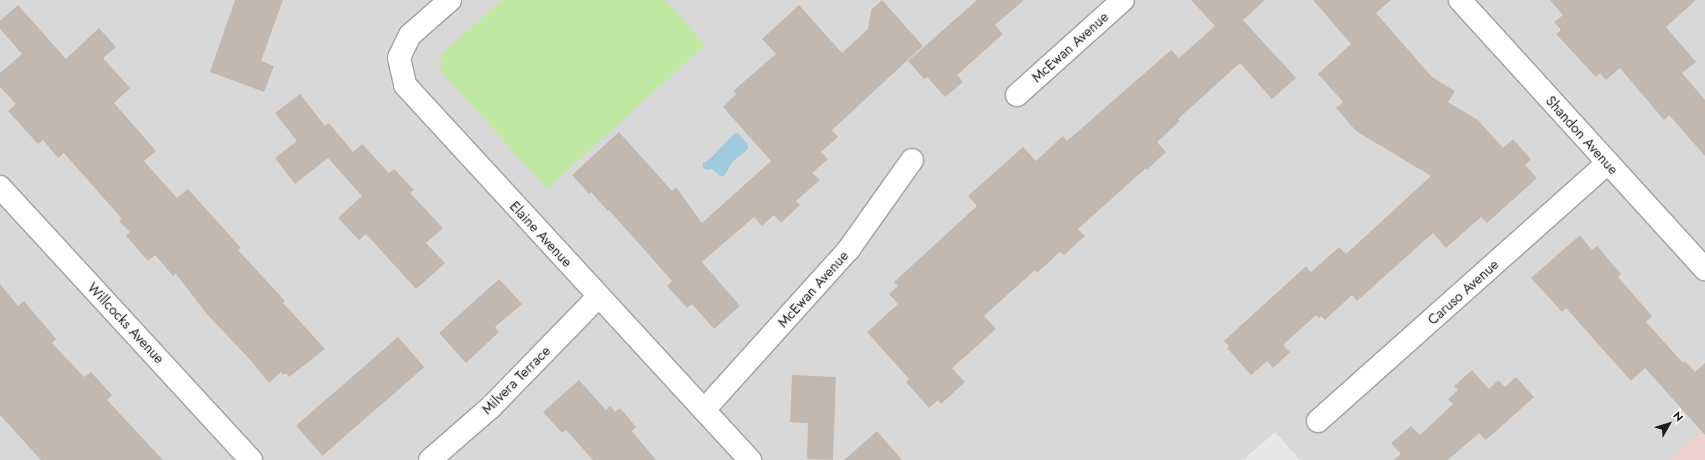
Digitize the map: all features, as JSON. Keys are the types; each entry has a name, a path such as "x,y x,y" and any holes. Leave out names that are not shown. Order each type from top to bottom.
{"street":[{"name":"Elaine Avenue","path":"450,0 410,36 399,58 405,86 750,460"},
{"name":"McEwan Avenue","path":"1017,95 1123,0"},
{"name":"Shandon Avenue","path":"1460,0 1705,269"},
{"name":"McEwan Avenue","path":"704,410 849,250 912,160"},
{"name":"Caruso Avenue","path":"1318,421 1608,163"},
{"name":"Willcocks Avenue","path":"0,187 251,460"},
{"name":"Milvera Terrace","path":"430,460 492,407 598,296"}],"shaded area":[{"path":"0,0 1705,0 1705,460 0,460"},
{"path":"1705,429 1705,460 1670,460"},
{"path":"1275,432 1300,460 1243,460"}],"green space":[{"path":"502,0 665,0 705,45 547,189 440,70 442,54"}],"water":[{"path":"738,133 747,143 748,148 746,151 733,161 724,176 720,176 712,169 706,170 703,167 703,163 710,159 734,134"}],"building":[{"path":"235,0 283,0 261,61 274,66 264,92 210,72"},
{"path":"882,0 923,46 832,130 838,137 821,152 828,159 812,173 820,180 796,201 800,205 781,223 774,215 762,226 754,217 702,262 740,306 714,329 692,304 687,308 667,286 672,281 609,210 608,211 591,192 589,194 572,175 619,132 672,191 676,187 702,223 771,161 723,107 736,94 733,91 776,54 762,39 799,5 842,53 868,29 871,10"},
{"path":"977,0 1024,0 995,25 1003,34 957,75 963,82 945,97 927,77 924,79 908,61"},
{"path":"1191,0 1265,0 1243,20 1296,78 1272,99 1240,63 1178,119 1180,121 1157,142 1166,152 1078,229 1085,236 1064,255 1060,252 1037,273 1035,270 984,316 996,329 952,368 965,382 941,404 938,400 929,408 906,382 909,379 867,332 898,304 889,294 898,286 894,282 977,206 968,196 1023,147 1036,161 1063,136 1067,141 1171,50 1179,58 1215,26"},
{"path":"1313,0 1391,0 1376,13 1432,77 1455,91 1448,102 1478,120 1503,148 1513,139 1531,159 1525,165 1537,178 1487,223 1481,217 1446,248 1433,233 1357,301 1352,295 1325,320 1321,316 1319,318 1316,315 1283,345 1290,352 1273,368 1267,361 1251,375 1227,348 1229,346 1224,341 1306,266 1311,272 1339,247 1346,254 1431,176 1356,131 1336,108 1343,102 1318,74 1351,44"},
{"path":"1550,0 1696,0 1666,27 1696,62 1682,73 1705,100 1705,156 1669,115 1664,120 1620,68 1606,80 1600,73 1596,77 1556,34 1561,30 1554,22 1563,15"},
{"path":"18,5 66,59 99,28 116,47 103,58 130,88 114,103 156,151 144,161 177,198 188,189 241,248 238,250 285,301 283,303 325,349 289,377 286,373 283,375 281,372 269,383 252,362 207,314 176,274 173,276 155,255 148,261 126,236 130,232 119,221 122,219 64,153 58,158 43,140 38,144 8,111 16,104 0,87 0,73 22,54 0,29 0,21"},
{"path":"300,94 325,126 329,123 353,152 362,144 389,173 394,169 414,190 410,193 443,228 426,243 445,263 416,289 366,234 359,240 338,218 362,196 328,158 295,184 275,158 297,141 275,113"},
{"path":"1580,235 1592,250 1597,246 1621,274 1618,277 1652,316 1646,322 1683,363 1685,361 1695,372 1705,363 1705,435 1645,368 1631,381 1566,308 1562,312 1531,278"},
{"path":"499,279 522,304 495,327 499,332 466,363 439,333"},
{"path":"0,284 18,306 24,301 56,339 52,343 84,377 91,372 112,395 107,400 163,460 41,460 0,415"},
{"path":"398,337 424,367 322,456 296,426"},
{"path":"1472,370 1489,389 1498,380 1505,387 1516,377 1534,397 1486,440 1479,433 1448,460 1394,460 1401,454 1391,443 1411,426 1420,435 1453,404 1448,399 1458,390 1454,386"},
{"path":"792,375 836,377 833,460 807,459 808,423 790,422"},
{"path":"579,380 606,410 610,406 615,412 620,408 636,427 632,431 656,460 593,460 566,430 562,433 543,412"},
{"path":"877,431 902,460 844,460"}]}
